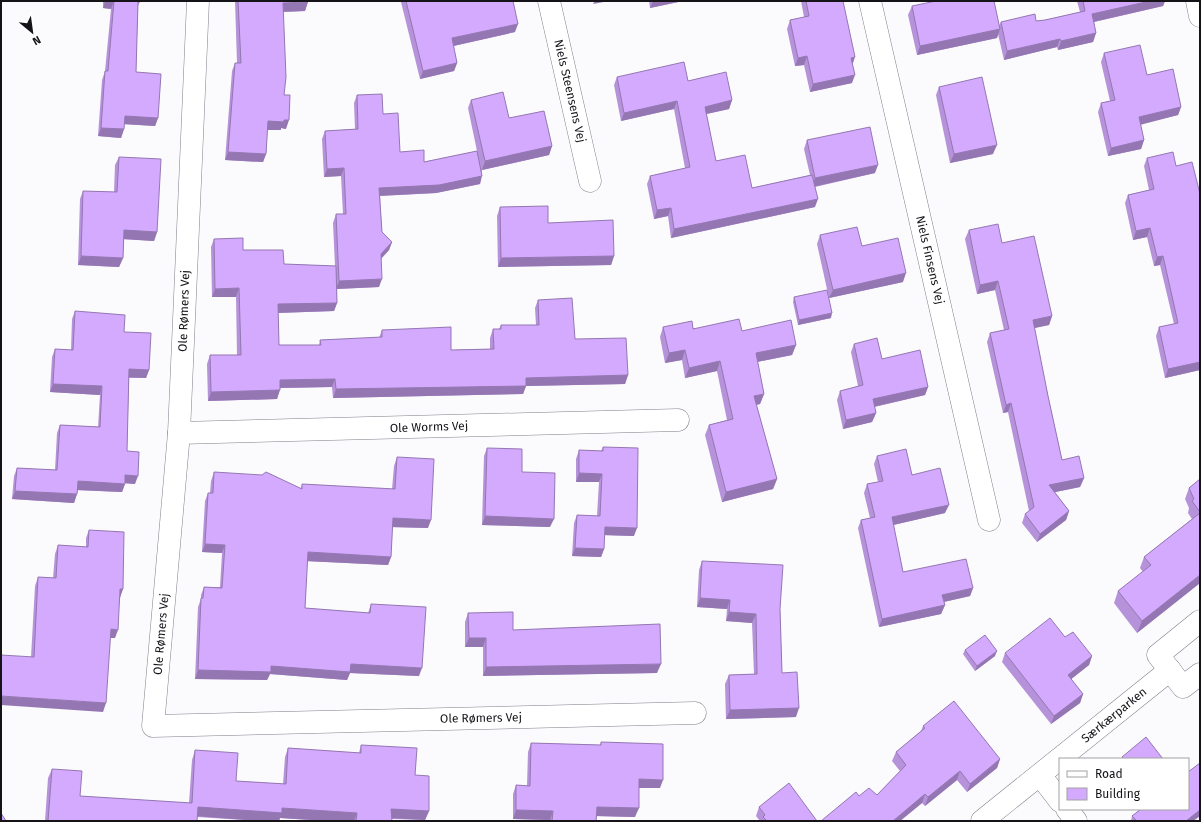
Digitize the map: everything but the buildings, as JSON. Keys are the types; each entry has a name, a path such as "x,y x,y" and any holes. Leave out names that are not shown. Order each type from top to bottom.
{"street":[{"name":"Ole Rømers Vej","path":"198,1 179,434 153,726 695,713"},
{"name":"Niels Steensens Vej","path":"549,1 590,181"},
{"name":"Niels Finsens Vej","path":"870,1 989,520"},
{"path":"1197,1 1200,16"},
{"name":"Ole Worms Vej","path":"179,434 678,420"},
{"path":"1200,621 1158,655 1183,687 1200,674"},
{"name":"Særkærparken","path":"1061,758 1170,670"},
{"name":"Særkærparken","path":"982,821 1059,760"},
{"path":"1040,775 1059,800"},
{"path":"1068,810 1076,821"}]}
